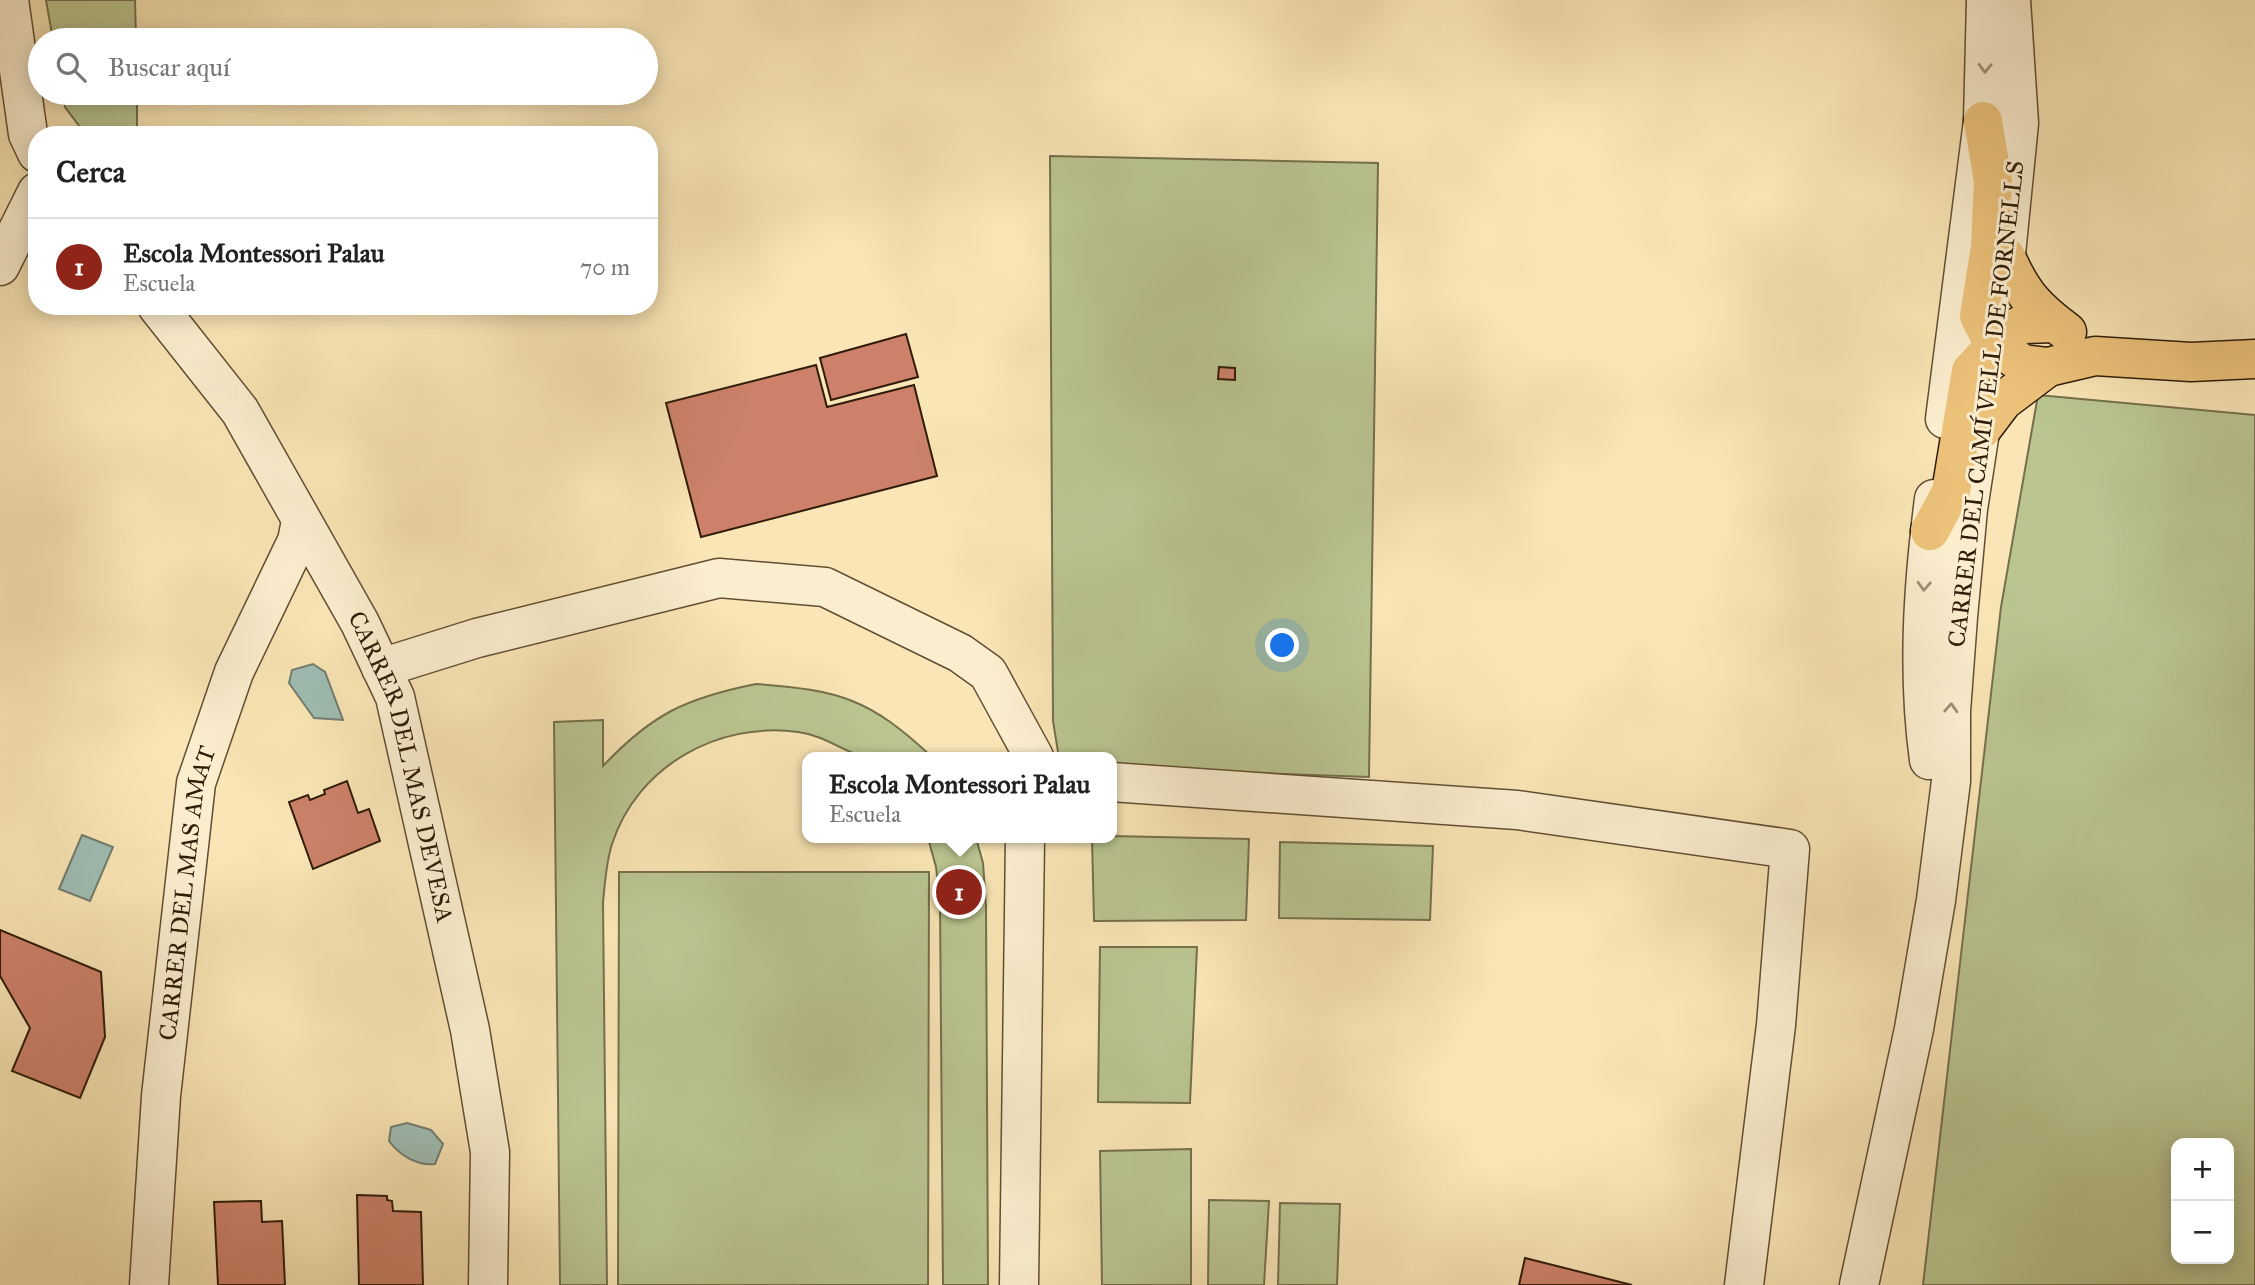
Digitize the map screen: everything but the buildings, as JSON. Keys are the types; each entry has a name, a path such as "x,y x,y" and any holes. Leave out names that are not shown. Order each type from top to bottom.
{"main road":[{"path":"1983,121 1993,181 1990,247 1979,316 1994,345 2022,364 2048,367 2095,356 2191,362 2255,359"},
{"path":"2006,257 2021,290 2054,323 2095,356"},
{"path":"1930,531 1951,492 1970,371 2008,331 2024,324 2054,323"},
{"path":"2191,362 2255,339"},
{"path":"1980,430 2003,401 2048,367"}],"street":[{"path":"9,0 28,134"},
{"name":"CARRER DEL CAMÍ VELL DE FORNELLS","path":"1941,849 1927,743 1922,677 1923,581 1983,121 1986,0"},
{"name":"CARRER DEL CAMÍ VELL DE FORNELLS","path":"1859,1285 1926,970 1951,781 1951,711 1968,509 2006,257 2019,123 2011,0"},
{"path":"0,266 28,210"},
{"name":"CARRER DEL MAS DEVESA","path":"164,315 240,411 360,623 395,698 470,1030 490,1152 488,1285"},
{"name":"CARRER DEL MAS AMAT","path":"149,1285 161,1097 196,783 234,672 297,541 301,520"},
{"path":"381,668 477,638 719,578 825,587 960,653 988,673 1031,752"},
{"path":"1117,782 1517,810 1790,849 1776,1026 1744,1285"},
{"path":"1019,1285 1025,843"}],"green space":[{"path":"46,0 135,0 136,28 51,28"},
{"path":"137,105 137,126 79,126 65,107"},
{"path":"1050,156 1378,163 1369,777 1117,768 1117,752 1058,752 1053,721"},
{"path":"2038,395 2255,415 2255,1285 1923,1285 2001,607"},
{"path":"756,684 832,694 871,710 926,752 851,752 815,736 798,732 768,730 739,734 711,742 685,755 661,771 640,792 624,816 612,844 603,902 607,1285 560,1285 554,722 603,720 603,766 654,721 690,702"},
{"path":"1117,836 1249,839 1246,920 1094,921 1092,843 1117,843"},
{"path":"1280,842 1433,846 1430,920 1279,918"},
{"path":"929,843 977,843 983,863 986,906 988,1285 943,1285 940,903 936,867"},
{"path":"619,872 929,872 928,1285 618,1285"},
{"path":"1100,947 1197,947 1190,1103 1098,1102"},
{"path":"1191,1149 1191,1285 1102,1285 1100,1151"},
{"path":"1209,1200 1269,1201 1264,1285 1208,1285"},
{"path":"1280,1203 1340,1204 1337,1285 1278,1285"}],"water":[{"path":"313,664 325,672 343,720 314,718 289,683 292,670"},
{"path":"82,835 113,847 90,901 59,889"},
{"path":"407,1123 431,1130 443,1144 435,1164 410,1159 389,1141 391,1127"}],"place":[{"name":"Escola Montessori Palau","path":"959,892"}]}
